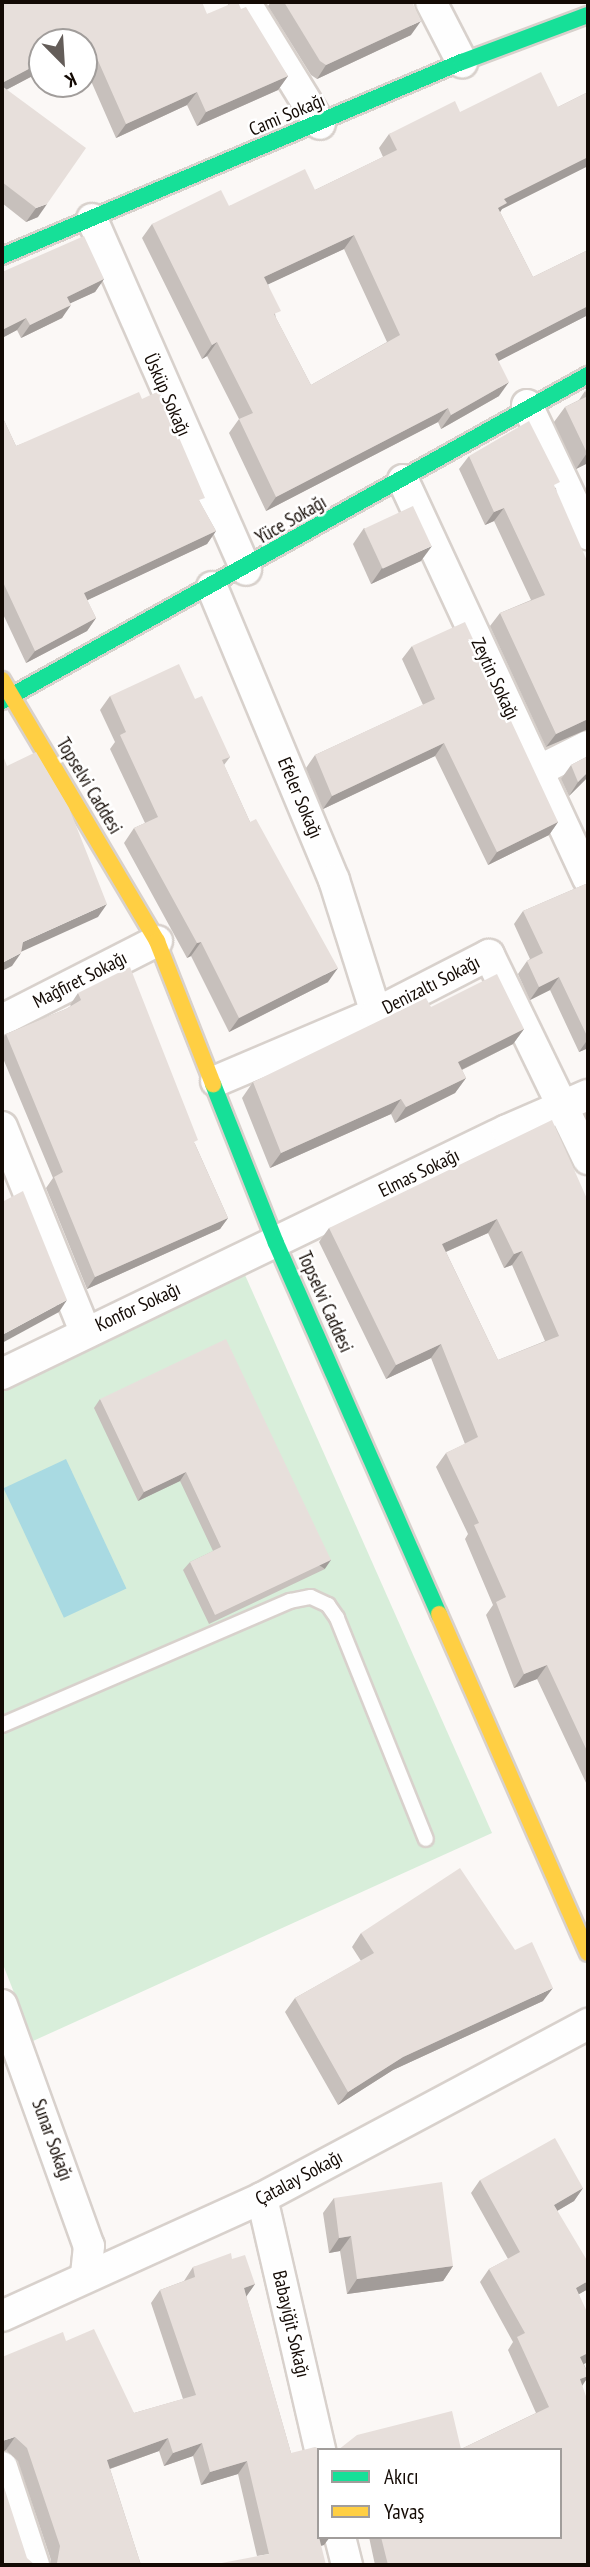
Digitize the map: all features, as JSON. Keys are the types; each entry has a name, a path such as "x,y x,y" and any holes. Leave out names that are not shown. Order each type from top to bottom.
{"street":[{"path":"245,2 320,124"},
{"path":"431,2 462,62"},
{"name":"Cami Sokağı","path":"2,256 462,62 588,15"},
{"name":"Üsküp Sokağı","path":"92,219 246,570"},
{"name":"Yüce Sokağı","path":"7,698 246,570 527,405 588,375"},
{"path":"527,405 588,534"},
{"name":"Zeytin Sokağı","path":"403,480 588,878"},
{"name":"Efeler Sokağı","path":"212,587 334,880 376,1013"},
{"name":"Topselvi Caddesi","path":"2,680 7,698 157,941 216,1081 276,1243 588,1953"},
{"path":"538,771 588,746"},
{"name":"Mağfiret Sokağı","path":"2,1020 157,941"},
{"name":"Denizaltı Sokağı","path":"216,1081 376,1013 489,955 576,1102"},
{"path":"576,1102 588,1159"},
{"name":"Elmas Sokağı","path":"276,1243 507,1129 576,1102"},
{"path":"2,1127 85,1331"},
{"name":"Konfor Sokağı","path":"2,1374 85,1331 276,1243"},
{"name":"Sunar Sokağı","path":"2,2005 89,2246 86,2277"},
{"name":"Çatalay Sokağı","path":"2,2316 262,2198 588,2024"},
{"name":"Babayiğit Sokağı","path":"262,2198 320,2448"},
{"path":"2,2468 34,2565"},
{"path":"340,2539 346,2565"}],"lane":[{"path":"2,1725 290,1601 311,1598 328,1605 337,1618 426,1839"}],"green space":[{"path":"245,1275 492,1833 33,2041 2,1962 2,1392"}],"water":[{"path":"66,1459 126,1589 64,1618 3,1488"}],"building":[{"path":"2,2 202,2 207,14 238,2 241,9 246,7 288,76 206,112 197,92 126,124 98,61 98,28 28,28 28,69 2,83"},
{"path":"284,2 412,2 421,21 326,65 320,61"},
{"path":"541,72 558,107 588,92 588,157 504,199 507,203 498,208 533,277 588,250 588,306 495,354 509,382 451,415 448,408 276,497 239,419 253,413 217,342 212,345 152,224 221,190 229,206 305,169 315,190 397,150 389,134 455,101 460,112","holes":["354,235 400,335 311,385 274,314 281,311 264,277"]},
{"path":"2,86 86,148 47,204 36,208 2,182"},
{"path":"84,236 104,279 67,297 71,305 30,325 26,318 2,330 2,272"},
{"path":"159,391 205,498 199,500 216,531 84,593 96,618 35,651 2,580 2,416 16,446 139,392 142,399"},
{"path":"588,396 588,453 587,453 565,407"},
{"path":"529,421 560,482 554,485 588,563 588,719 556,734 500,613 545,595 504,508 494,512 469,456"},
{"path":"413,506 432,546 383,569 364,529"},
{"path":"465,622 558,822 497,852 444,743 332,796 315,755 435,699 412,646"},
{"path":"179,664 195,699 202,696 230,757 222,760 250,822 256,819 338,968 239,1018 201,942 197,943 134,828 158,817 120,735 126,732 110,696"},
{"path":"36,752 69,808 107,904 23,942 21,953 2,963 2,753 7,766"},
{"path":"588,756 588,772 578,782 571,765"},
{"path":"588,883 588,1038 559,977 539,987 527,961 543,953 523,911"},
{"path":"130,967 198,1140 194,1142 228,1218 95,1277 54,1177 63,1172 6,1034 66,1009 81,1000 78,993"},
{"path":"497,974 524,1029 458,1062 466,1078 406,1107 401,1099 281,1153 253,1082 426,998 431,1007"},
{"path":"552,1120 588,1201 588,1753 547,1665 524,1674 496,1602 506,1597 474,1525 479,1523 446,1453 478,1437 441,1344 396,1365 329,1228","holes":["497,1219 514,1254 522,1251 559,1336 498,1360 442,1244"]},
{"path":"23,1191 67,1300 2,1335 2,1202"},
{"path":"226,1339 331,1560 215,1615 190,1562 221,1547 186,1472 144,1492 100,1399"},
{"path":"460,1868 515,1950 532,1942 553,1988 403,2057 348,2092 295,1998 374,1953 361,1933"},
{"path":"555,2138 583,2188 554,2205 588,2262 588,2281 576,2288 588,2314 588,2353 580,2357 588,2376 580,2379 588,2402 588,2565 388,2565 382,2539 562,2539 562,2448 463,2448 549,2407 517,2337 525,2333 489,2269 520,2252 480,2180"},
{"path":"442,2182 453,2266 357,2279 351,2236 339,2238 334,2198"},
{"path":"231,2253 232,2259 245,2255 255,2284 244,2288 291,2453 317,2448 317,2539 320,2539 326,2565 211,2565 269,2554 247,2461 210,2472 202,2443 173,2453 168,2438 107,2460 141,2565 53,2565 57,2563 60,2546 27,2448 15,2437 2,2441 2,2357 63,2332 66,2341 94,2329 134,2413 196,2395 160,2290 195,2277 193,2267"},
{"path":"452,2411 461,2448 341,2448 357,2435"},
{"path":"2,2481 27,2558 35,2565 2,2565"}],"traffic: fast":[{"path":"2,256 462,62 588,15"},
{"path":"2,701 588,375"},
{"path":"213,1084 276,1243 439,1614"}],"traffic: slow":[{"path":"2,680 157,941 213,1084"},
{"path":"439,1614 588,1953"}]}
